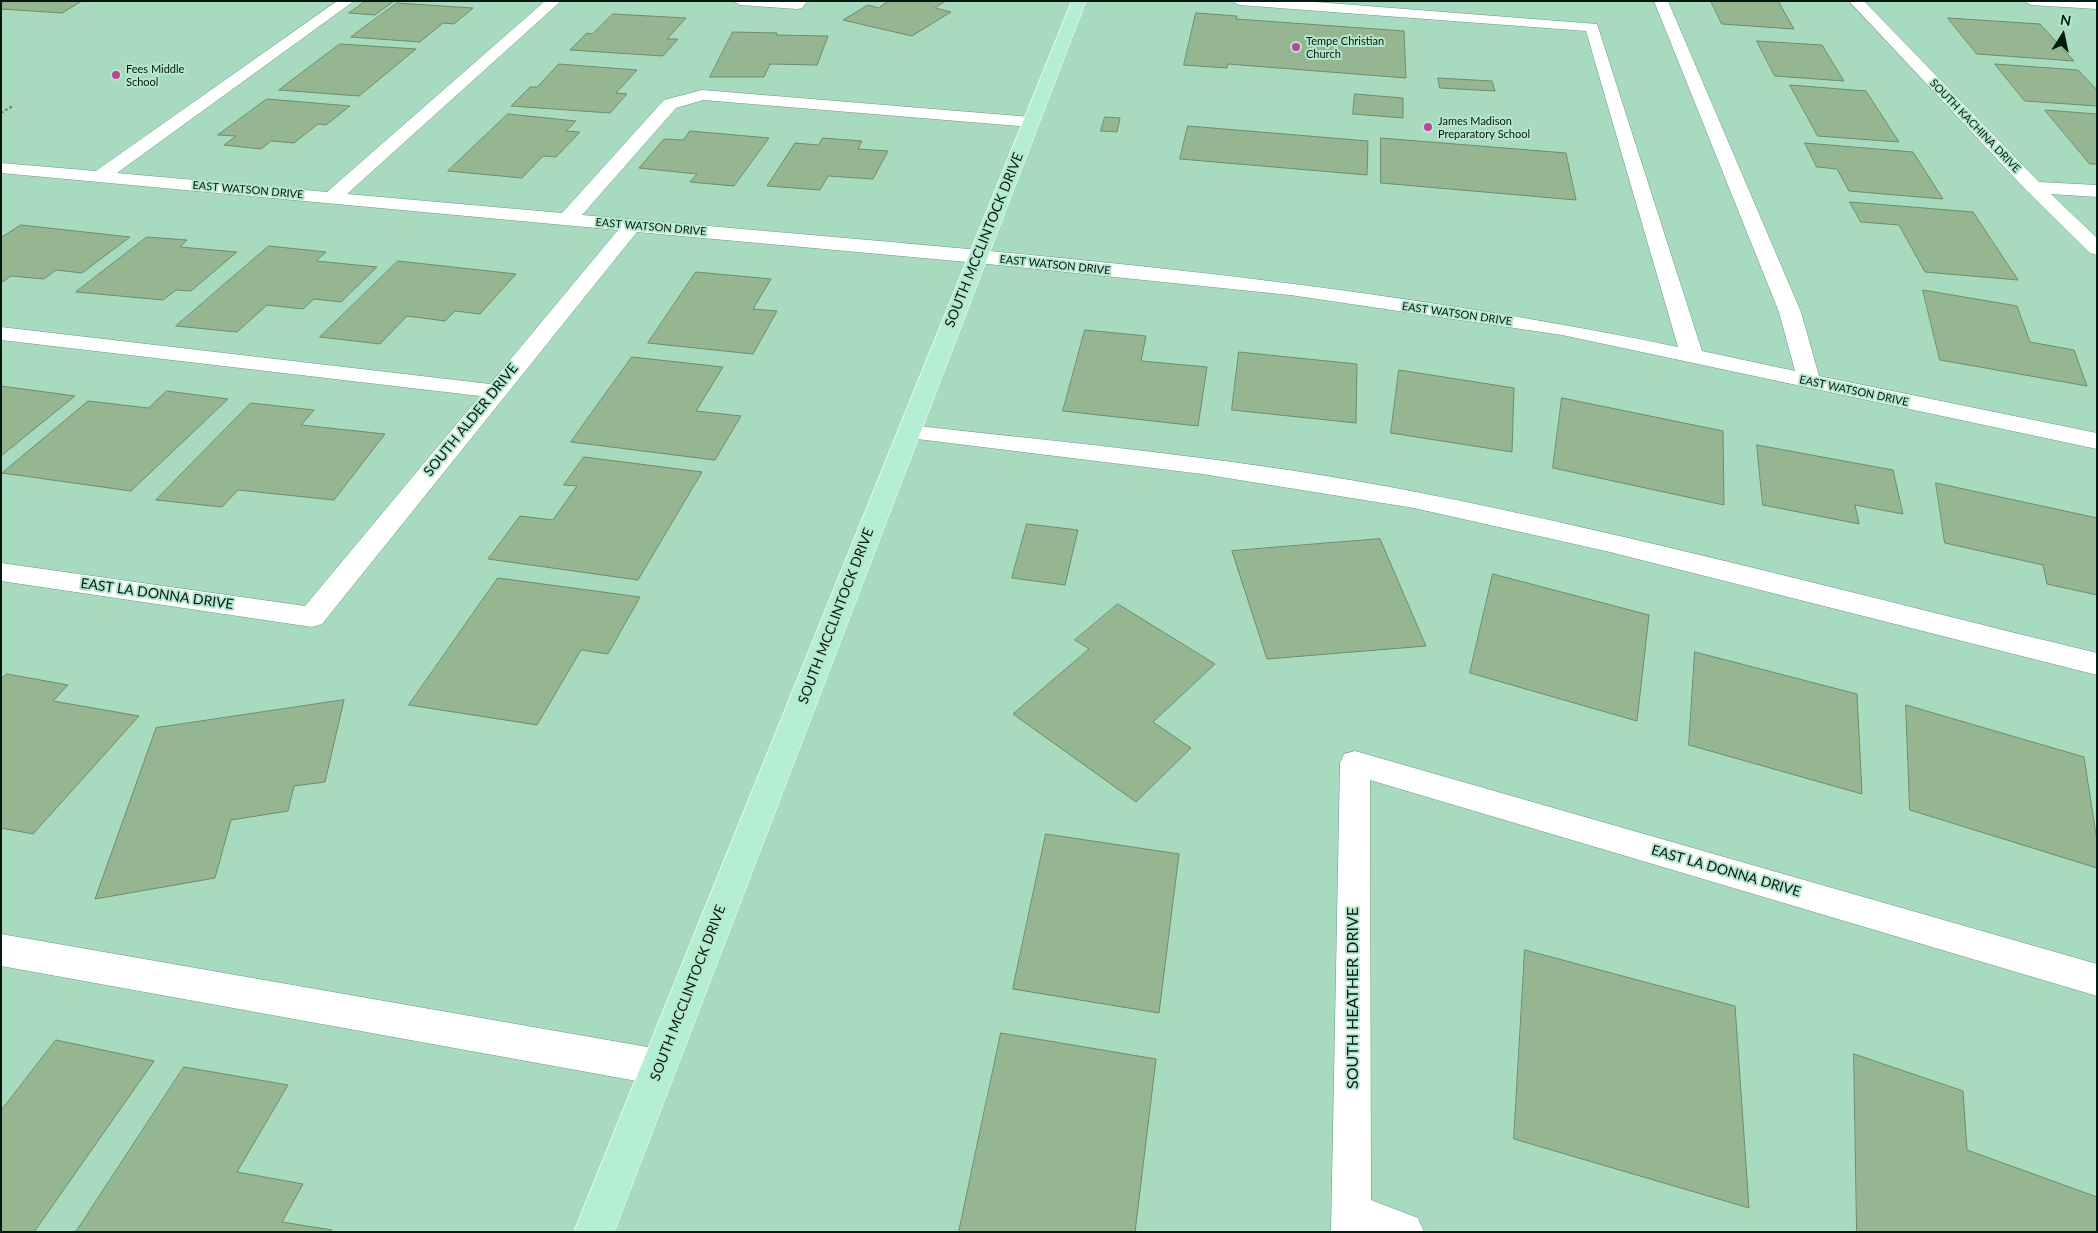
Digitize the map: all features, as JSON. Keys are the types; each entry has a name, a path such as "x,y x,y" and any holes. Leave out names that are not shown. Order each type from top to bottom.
{"main road":[{"name":"SOUTH MCCLINTOCK DRIVE","path":"594,1232 1078,1"}],"street":[{"path":"100,176 347,1"},
{"path":"331,198 554,1"},
{"path":"740,1 797,5 800,1"},
{"path":"1239,1 1592,27 1692,356"},
{"path":"1661,1 1790,312 1809,381"},
{"name":"SOUTH KACHINA DRIVE","path":"1856,1 2034,187 2097,249"},
{"path":"2031,1 2097,5"},
{"path":"567,220 670,104 702,95 1031,122"},
{"name":"EAST WATSON DRIVE","path":"1,168 978,257 1290,289 1562,329 2097,441"},
{"path":"2034,187 2097,191"},
{"name":"SOUTH ALDER DRIVE","path":"312,617 494,391 632,225"},
{"path":"1,333 494,391"},
{"path":"909,432 1202,466 1414,500 1610,543 2097,664"},
{"name":"EAST LA DONNA DRIVE","path":"1,572 312,617"},
{"name":"EAST LA DONNA DRIVE","path":"1354,763 2097,980"},
{"name":"SOUTH HEATHER DRIVE","path":"1351,1222 1354,763"},
{"path":"1,950 659,1067"},
{"path":"1351,1222 1404,1232"}],"path":[{"path":"1,113 13,106"}],"building":[{"path":"1,1 82,1 62,13 1,9"},
{"path":"366,1 394,1 375,15 349,13"},
{"path":"889,1 940,1 944,2 935,8 951,12 912,36 843,20 868,5 878,8"},
{"path":"1711,1 1778,1 1794,29 1722,24"},
{"path":"397,3 473,8 454,24 443,23 420,42 351,37"},
{"name":"Tempe Christian Church","path":"1196,13 1237,16 1236,19 1404,31 1406,78 1228,64 1227,68 1184,65"},
{"path":"613,14 686,18 667,39 678,39 663,56 570,50 587,33 592,34"},
{"path":"1948,18 2040,24 2074,61 1977,54"},
{"path":"733,32 828,36 817,65 770,64 764,77 710,77"},
{"path":"1757,41 1822,45 1844,81 1775,76"},
{"path":"340,44 416,49 359,96 279,90"},
{"path":"559,64 637,70 616,93 627,94 610,113 511,106 530,87 537,87"},
{"path":"1995,64 2078,70 2097,90 2097,106 2025,101"},
{"path":"1438,78 1492,81 1495,91 1440,88"},
{"path":"1790,85 1866,91 1899,142 1818,136"},
{"path":"1355,94 1403,98 1403,118 1353,114"},
{"path":"267,99 350,106 326,125 318,124 294,143 271,141 261,149 224,145 236,136 218,135"},
{"path":"2045,110 2097,114 2097,164 2090,164"},
{"path":"508,114 576,121 566,131 580,132 556,157 543,156 522,178 448,171"},
{"path":"1105,117 1120,118 1117,132 1101,131"},
{"path":"1188,126 1368,141 1367,175 1180,159"},
{"path":"690,131 769,138 734,186 690,182 697,174 639,168 664,139 683,140"},
{"path":"823,138 862,141 858,149 888,151 873,179 828,176 820,190 767,186 795,143 818,145"},
{"path":"1381,138 1566,153 1576,200 1381,183"},
{"path":"1805,143 1913,152 1943,199 1849,191 1837,169 1817,167"},
{"path":"1850,202 1973,212 2018,280 1925,272 1899,225 1861,222"},
{"path":"21,225 130,237 82,273 56,270 44,279 11,276 1,283 1,238"},
{"path":"147,237 187,240 180,247 237,252 191,291 176,290 163,300 76,292"},
{"path":"269,246 326,252 316,261 377,267 341,302 314,299 303,309 267,305 237,332 176,326"},
{"path":"398,261 516,274 480,314 455,311 445,321 407,316 380,344 320,337"},
{"path":"696,272 771,279 753,309 777,311 753,354 648,343"},
{"path":"1923,290 2017,306 2030,342 2074,350 2087,386 1940,360"},
{"path":"1085,330 1146,336 1141,361 1207,367 1198,426 1063,411"},
{"path":"1239,352 1357,364 1356,423 1232,410"},
{"path":"632,357 723,367 696,411 741,416 715,460 571,442"},
{"path":"1399,370 1514,388 1512,452 1391,433"},
{"path":"1,386 75,396 1,456"},
{"path":"167,391 228,399 131,491 2,473 88,401 148,408"},
{"path":"1562,398 1723,431 1724,505 1553,468"},
{"path":"251,403 314,410 301,425 385,434 334,500 238,490 222,507 156,500"},
{"path":"1757,445 1893,470 1903,514 1855,505 1859,524 1763,505"},
{"path":"584,457 702,472 638,580 488,559 520,516 553,520 577,486 564,485"},
{"path":"1936,483 2097,518 2097,595 2047,584 2043,565 1945,543"},
{"path":"1027,524 1078,530 1065,585 1012,578"},
{"path":"1380,539 1426,646 1267,659 1232,551"},
{"path":"1493,574 1649,615 1637,721 1470,673"},
{"path":"498,578 640,597 608,654 581,650 537,725 409,705"},
{"path":"1118,604 1215,664 1153,722 1191,748 1136,802 1013,714 1089,649 1075,640"},
{"path":"1695,652 1857,694 1862,794 1689,745"},
{"path":"7,674 68,685 53,701 139,716 33,834 1,828 1,679"},
{"path":"344,700 325,782 294,786 288,811 231,820 215,878 95,899 156,728"},
{"path":"1906,705 2084,757 2097,841 2097,868 1910,810"},
{"path":"1046,834 1179,854 1159,1013 1013,989"},
{"path":"1525,950 1735,1006 1749,1208 1514,1139"},
{"path":"1001,1033 1156,1059 1135,1232 959,1232"},
{"path":"56,1040 154,1061 34,1232 1,1232 1,1111"},
{"path":"1854,1054 1963,1091 1967,1150 2097,1197 2097,1232 1857,1232"},
{"path":"184,1067 288,1085 237,1172 303,1184 282,1222 332,1230 331,1232 76,1232"}],"place":[{"name":"Tempe Christian Church","path":"1296,47"},
{"name":"Fees Middle School","path":"116,75"},
{"name":"James Madison Preparatory School","path":"1428,127"}]}
